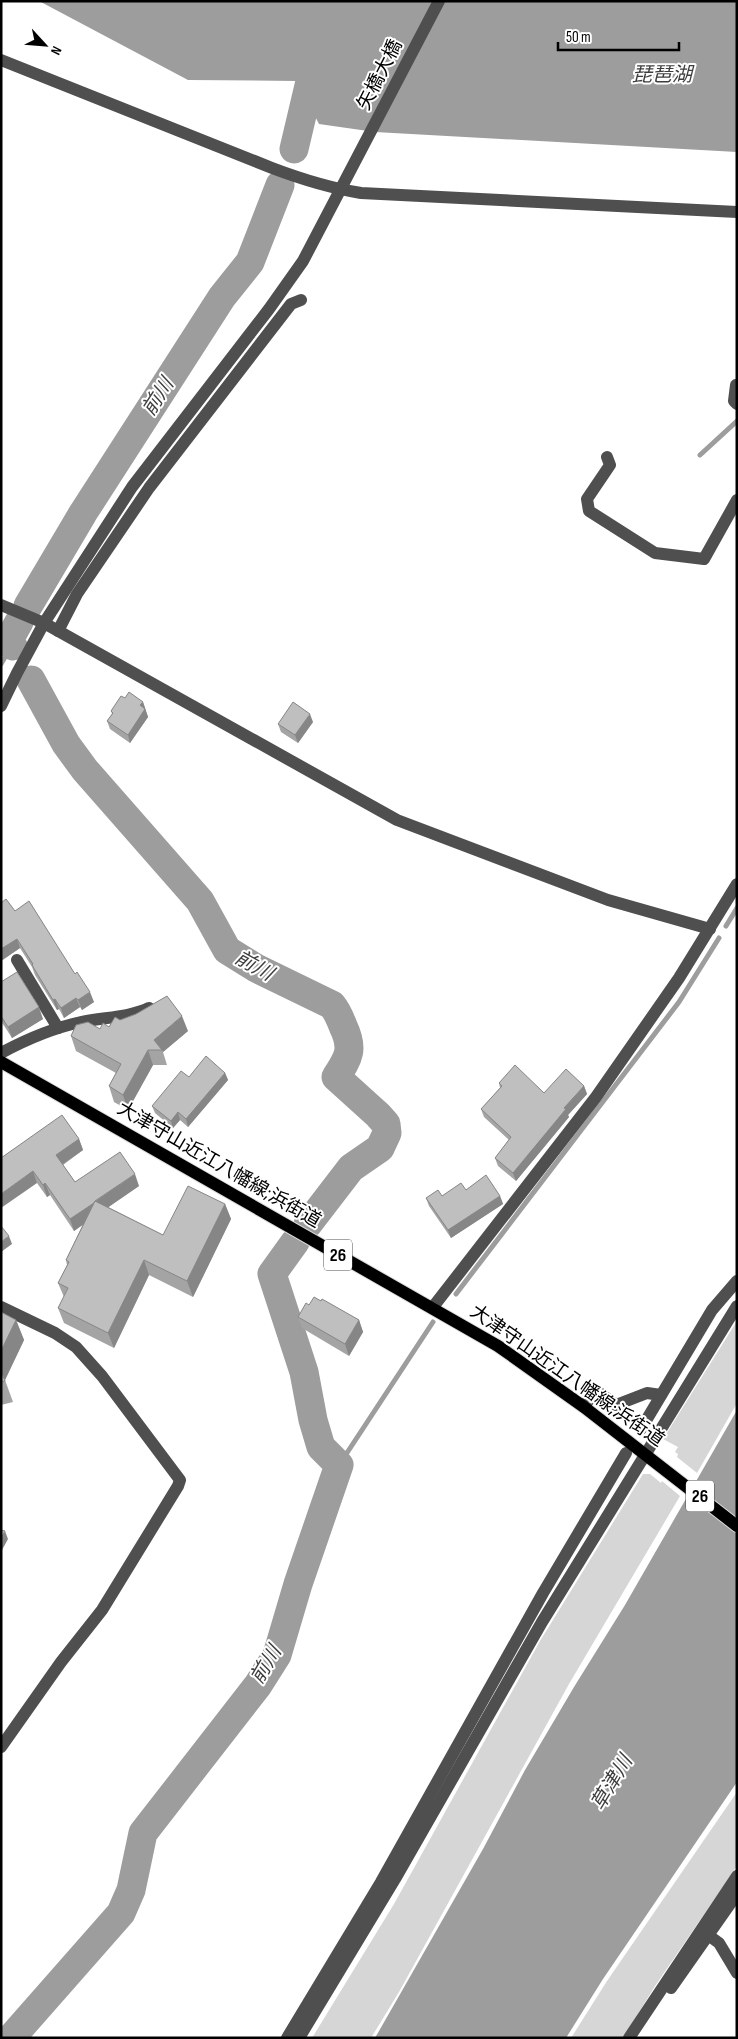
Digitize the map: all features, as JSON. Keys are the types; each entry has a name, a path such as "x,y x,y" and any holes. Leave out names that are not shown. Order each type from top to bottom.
{"main road":[{"name":"大津守山近江八幡線;浜街道","path":"1,1062 433,1307 498,1346 584,1407 737,1526"}],"street":[{"name":"矢橋大橋","path":"1,706 33,643 39,621 132,487 303,261 439,1"},
{"path":"1,60 303,180 340,190 361,193 737,212"},
{"path":"58,631 77,594 149,488 292,304 301,300"},
{"path":"736,385 734,400 737,404"},
{"path":"607,457 610,465 587,499 590,511 655,553 704,559 737,500"},
{"path":"7,607 58,631 397,820 608,900 710,929"},
{"path":"433,1307 596,1097 679,978 737,884"},
{"path":"17,960 58,1028"},
{"path":"1,1053 58,1028 105,1017 131,1015 149,1008"},
{"path":"640,1429 712,1310 737,1281"},
{"path":"502,1678 542,1622 737,1306"},
{"path":"1,1307 55,1333 76,1347 102,1376 180,1480 102,1610 61,1662 1,1747"},
{"path":"584,1407 595,1390 616,1405 647,1393 661,1395"},
{"path":"299,2038 395,1879 456,1760 502,1678 543,1593 626,1453"},
{"path":"287,2038 456,1760"},
{"path":"629,2038 737,1876"},
{"path":"638,2038 737,1894"},
{"path":"708,1935 719,1943 737,1973"}],"shaded area":[{"path":"737,1321 737,1403 697,1473 677,1457 678,1454 675,1452 678,1447 663,1439"},
{"path":"643,1474 650,1474 661,1483 662,1481 680,1496 569,1684 399,1992 371,2038 312,2038 394,1904 540,1641"},
{"path":"737,1792 737,1866 655,1986 623,2038 571,2038 607,1981"}],"water":[{"name":"琵琶湖","path":"39,1 737,1 737,152 375,132 319,124 297,81 188,80"},
{"name":"草津川","path":"737,1410 737,1782 603,1979 566,2038 375,2038 483,1849 525,1770 625,1605"}],"building":[{"path":"129,692 143,702 140,705 145,709 128,735 107,721 121,696 125,698"},
{"path":"293,702 310,714 295,735 278,724"},
{"path":"6,899 15,911 29,901 75,974 77,972 90,992 78,1000 76,998 61,1008 55,999 53,1000 17,939 1,949 1,903"},
{"path":"17,972 39,1007 8,1027 1,1016 1,982"},
{"path":"167,996 182,1016 154,1040 162,1050 148,1050 123,1095 109,1086 121,1064 71,1036 76,1025 88,1022 100,1029 103,1023 109,1027 115,1017 120,1020 136,1014"},
{"path":"206,1056 225,1073 186,1119 178,1112 171,1121 152,1106 181,1071 189,1077"},
{"path":"515,1065 544,1093 566,1069 584,1086 564,1108 566,1109 513,1173 495,1158 511,1137 481,1109 502,1086 499,1083"},
{"path":"62,1115 79,1139 56,1155 75,1182 120,1152 135,1174 70,1219 45,1183 43,1185 33,1171 1,1194 1,1158"},
{"path":"486,1175 500,1196 448,1230 426,1198 438,1190 442,1196 461,1183 466,1190"},
{"path":"188,1186 225,1204 187,1281 144,1260 108,1333 58,1308 68,1288 58,1283 69,1262 66,1260 95,1201 163,1235"},
{"path":"1,1226 9,1236 1,1242"},
{"path":"314,1297 321,1301 322,1299 359,1320 345,1344 298,1317 306,1303 309,1305"},
{"path":"1,1312 16,1320 1,1351"},
{"path":"1,1371 5,1381 1,1382"},
{"path":"1,1530 5,1531 1,1538"}],"waterway":[{"name":"前川","path":"294,149 329,1"},
{"name":"前川","path":"28,606 83,513 222,297 250,262 280,185"},
{"path":"700,455 737,421"},
{"name":"前川","path":"13,646 9,640 19,622"},
{"path":"1,646 9,640"},
{"path":"1,664 12,645"},
{"name":"前川","path":"31,680 66,744 85,770 200,901 227,950 256,968 332,1005 338,1015 349,1047 347,1058 336,1077 378,1115 386,1124 387,1133 380,1148 351,1168 308,1224"},
{"path":"726,926 737,908"},
{"path":"456,1294 679,1002 719,938"},
{"name":"前川","path":"11,2038 121,1913 131,1890 143,1833 258,1685 277,1655 298,1584 339,1465 321,1447 313,1420 304,1372 272,1274 295,1242"},
{"path":"339,1465 433,1322"}]}
